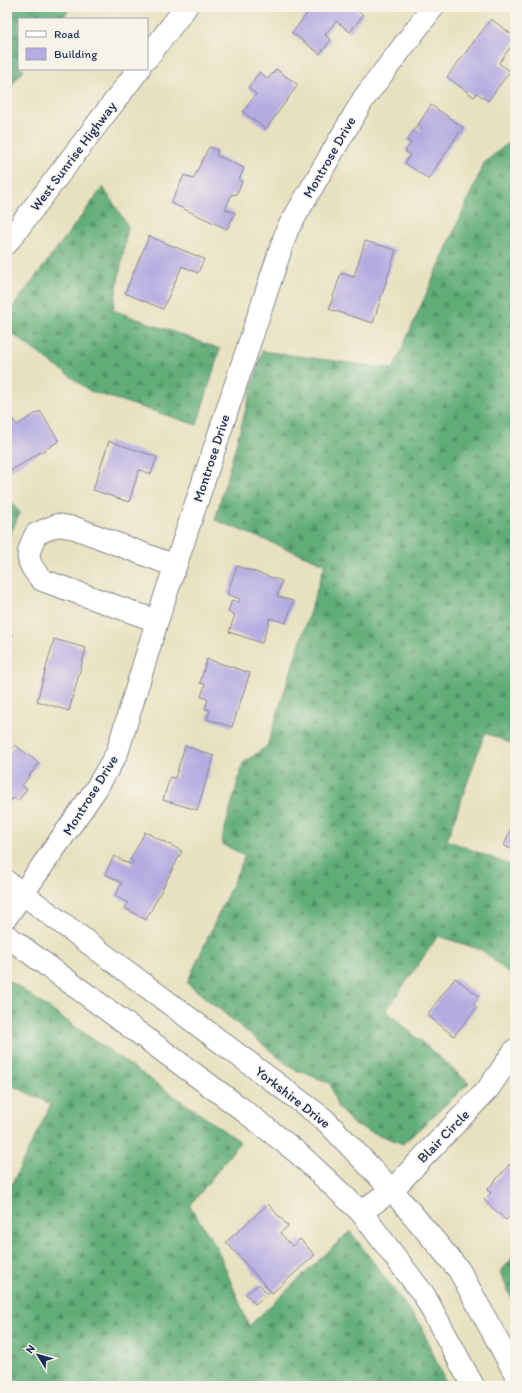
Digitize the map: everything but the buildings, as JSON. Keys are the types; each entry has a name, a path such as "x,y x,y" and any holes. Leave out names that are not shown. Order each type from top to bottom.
{"street":[{"path":"148,57 186,7"},
{"name":"Montrose Drive","path":"7,916 15,888 96,789 117,753 175,566 287,230 364,98 434,7"},
{"name":"West Sunrise Highway","path":"7,243 138,70"},
{"path":"158,621 42,580 31,566 28,549 36,534 57,525 75,528 175,566"},
{"name":"Yorkshire Drive","path":"15,888 324,1119 392,1190 459,1270 515,1373"},
{"path":"7,936 239,1107 298,1153 361,1212 424,1295 474,1386"},
{"name":"Blair Circle","path":"361,1212 392,1190 488,1089 515,1050"}],"green space":[{"path":"7,7 71,7 63,18 18,18 18,70 23,70 7,92"},
{"path":"515,137 515,745 485,733 447,840 515,867 515,979 482,950 438,936 386,1011 469,1083 403,1144 354,1125 337,1106 330,1083 293,1069 187,983 245,856 221,843 243,763 267,746 325,564 215,520 262,351 393,369 484,163"},
{"path":"103,187 128,226 113,310 220,349 197,425 90,391 7,330 7,315"},
{"path":"7,496 20,513 7,541"},
{"path":"7,979 240,1142 190,1206 217,1248 249,1326 350,1231 421,1326 447,1386 7,1386 7,1194 51,1104 7,1083"},
{"path":"515,1255 515,1307 500,1272"}]}
